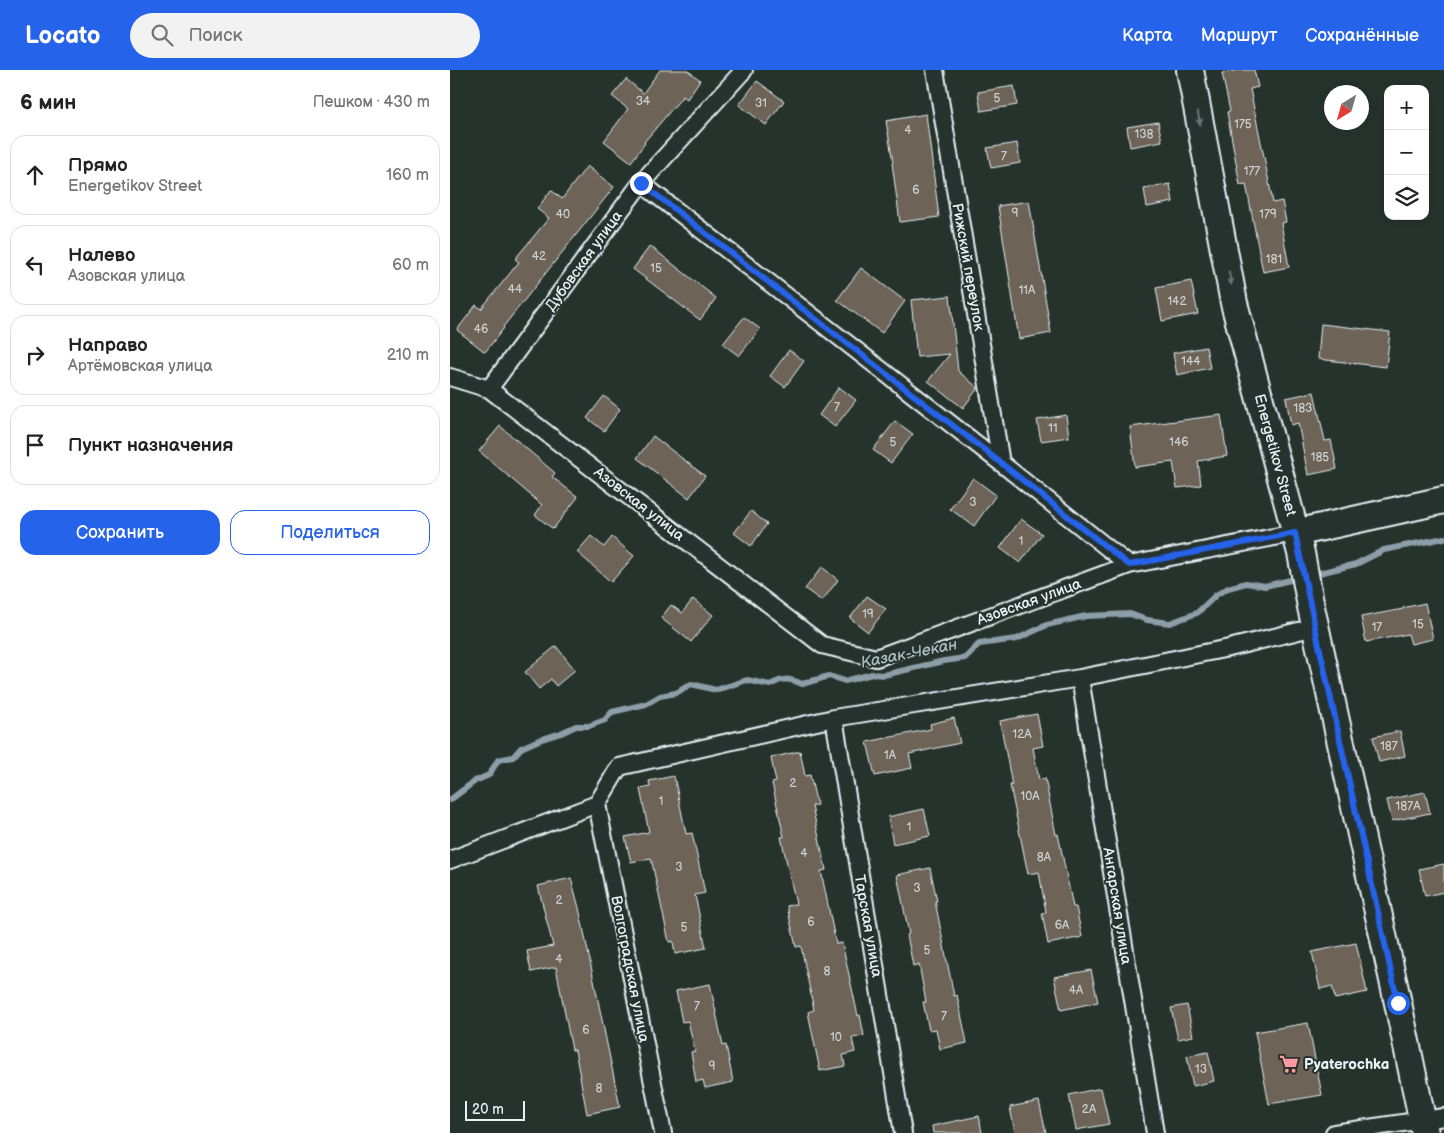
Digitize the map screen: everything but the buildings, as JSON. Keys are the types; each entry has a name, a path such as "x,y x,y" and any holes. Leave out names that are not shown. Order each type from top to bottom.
{"main road":[{"name":"Energetikov Street","path":"1190,70 1234,303 1298,543 1313,617 1431,1124"},
{"name":"Азовская улица","path":"1298,543 1444,500"}],"street":[{"name":"Дубовская улица","path":"489,390 641,183 744,70"},
{"name":"Рижский переулок","path":"935,70 1001,463"},
{"path":"641,183 1129,565"},
{"name":"Азовская улица","path":"450,377 489,390 822,645 876,658 1129,565 1298,543"},
{"path":"450,860 597,804 619,767 834,718 1080,678 1229,648 1313,617"},
{"name":"Ангарская улица","path":"1080,678 1155,1133"},
{"name":"Тарская улица","path":"834,718 903,1133"},
{"name":"Волгоградская улица","path":"597,804 663,1133"},
{"path":"1334,1133 1431,1124"}],"waterway":[{"name":"Казак-Чекан","path":"1311,575 1356,564 1384,550 1444,538"},
{"name":"Казак-Чекан","path":"450,800 475,781 489,775 498,760 513,757 521,748 576,726 589,726 605,720 612,712 646,704 660,696 676,693 691,684 716,690 747,680 770,685 786,680 802,684 829,676 845,681 872,674 884,675 965,658 979,644 1017,639 1047,625 1086,616 1130,614 1147,620 1170,623 1197,613 1216,595 1228,588 1246,583 1265,586 1299,578"}],"place":[{"name":"Pyaterochka","path":"1289,1064"}],"route":[{"path":"641,183 1129,565 1295,533 1301,553 1310,607 1398,1003"}]}
